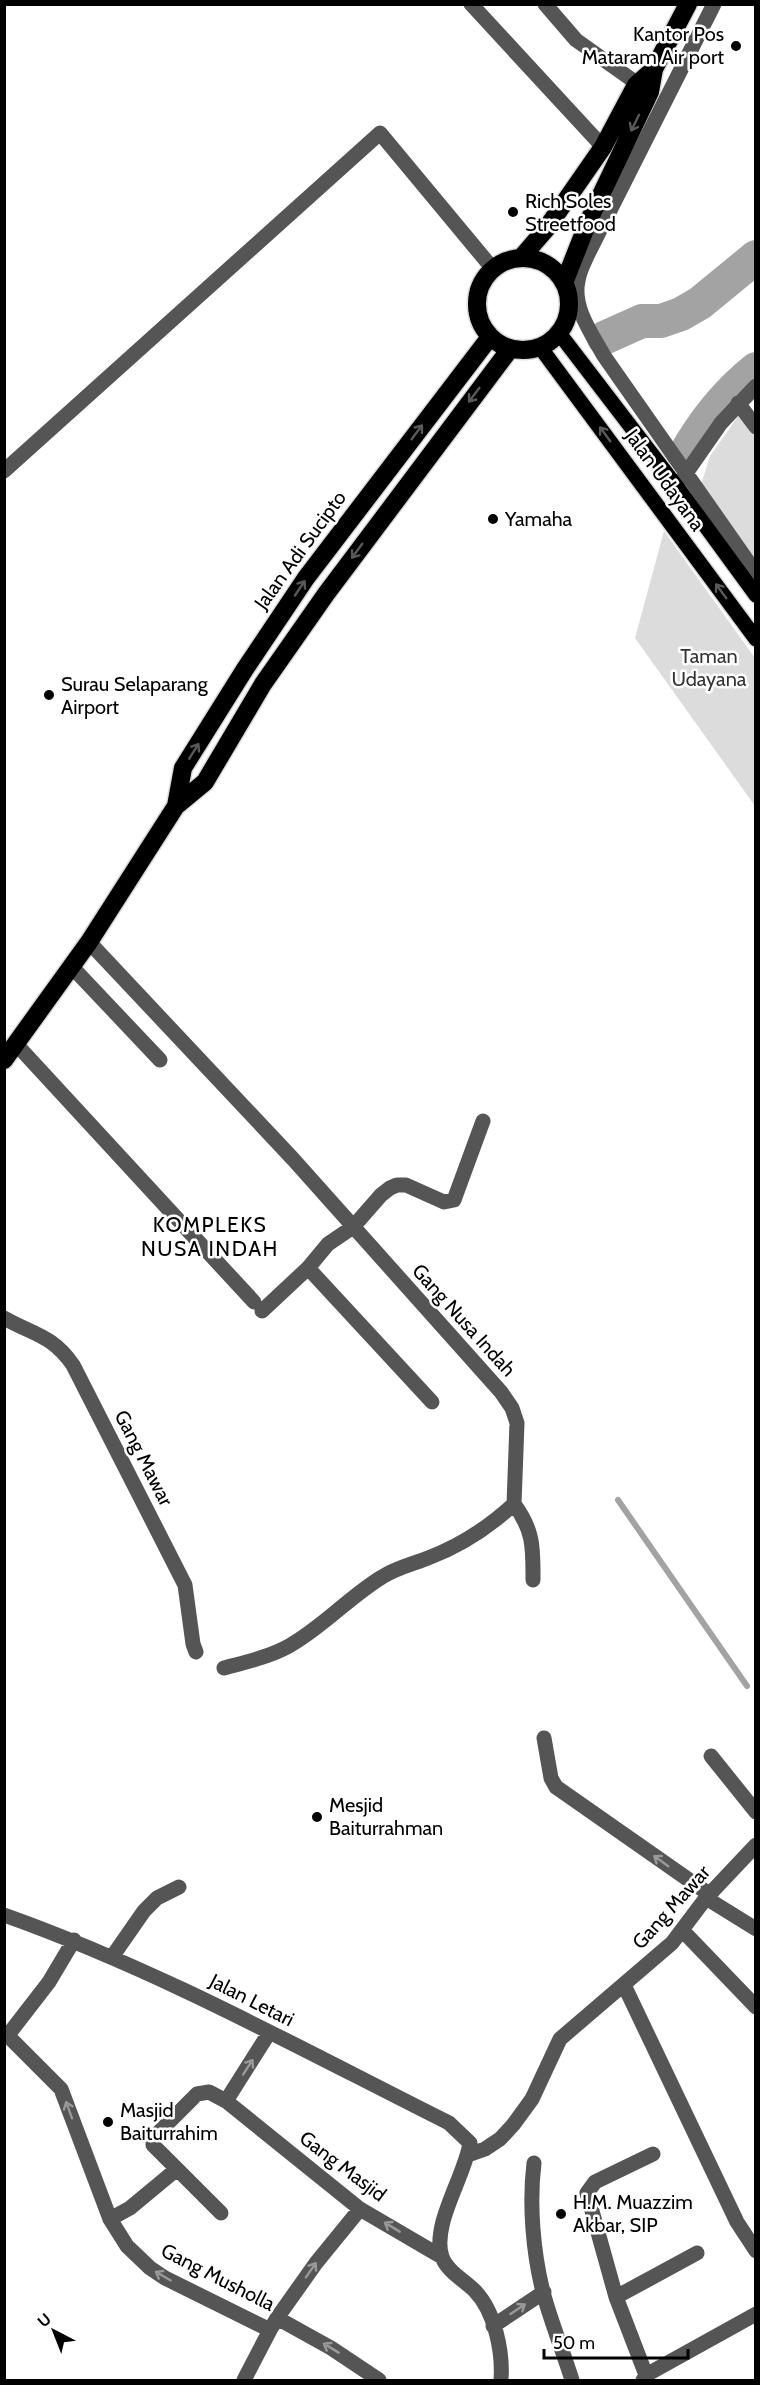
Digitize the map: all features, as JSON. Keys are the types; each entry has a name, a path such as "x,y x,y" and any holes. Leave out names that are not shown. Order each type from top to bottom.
{"highway":[{"path":"521,258 546,229 643,89 688,4"},
{"path":"564,283 643,89"},
{"path":"521,258 544,262 556,271 564,283 569,298 568,312 559,333 540,347 525,350 510,349 490,337 478,317 476,302 483,280 493,269 506,261 521,258"},
{"name":"Jalan Adi Sucipto","path":"176,806 183,768 245,669 313,569 490,337"},
{"name":"Jalan Adi Sucipto","path":"4,1060 25,1053 72,967 176,806 205,782 263,684 326,594 510,349"}],"main road":[{"name":"Jalan Udayana","path":"559,333 756,595"},
{"name":"Jalan Udayana","path":"540,347 756,639"}],"street":[{"path":"471,4 603,147"},
{"path":"545,4 576,40 643,89"},
{"path":"714,4 588,254 577,282 578,303 588,328 604,356 756,573"},
{"path":"4,471 380,134 493,269"},
{"path":"677,487 721,423 756,386"},
{"path":"738,403 756,427"},
{"name":"Gang Nusa Indah","path":"89,942 293,1159 493,1383 512,1408 517,1423 514,1504"},
{"path":"72,967 160,1060"},
{"path":"25,1053 258,1307 308,1268 328,1244 353,1227 381,1195 397,1185 406,1185 444,1202 454,1200 483,1121"},
{"path":"308,1268 432,1402"},
{"name":"Gang Mawar","path":"4,1318 53,1342 73,1365 185,1585 196,1652"},
{"path":"224,1668 288,1647 314,1630 384,1575 449,1548 483,1529 514,1504 526,1521 531,1535 533,1580"},
{"path":"544,1738 551,1778 556,1787 756,1929"},
{"path":"711,1756 756,1812"},
{"name":"Gang Mawar","path":"469,2149 485,2149 513,2126 532,2099 560,2038 656,1958 682,1930 707,1896 756,1845"},
{"path":"112,1957 144,1911 157,1898 178,1887"},
{"name":"Jalan Letari","path":"4,1915 74,1940 203,1998 449,2123 469,2149"},
{"path":"682,1930 756,2007"},
{"path":"6,2034 49,1982 74,1940"},
{"path":"624,1986 738,2222 756,2251"},
{"path":"226,2101 269,2033"},
{"name":"Gang Musholla","path":"6,2034 61,2089 110,2219 127,2246 150,2268 165,2278 331,2348 379,2380"},
{"name":"Gang Masjid","path":"177,2169 153,2145 155,2134 197,2094 209,2092 226,2101 360,2209 442,2257 447,2266 482,2299 488,2309 502,2369 501,2380"},
{"path":"442,2257 440,2240 444,2220 469,2149"},
{"path":"653,2154 595,2182 587,2193 616,2297 645,2378 756,2314"},
{"path":"534,2163 532,2186 534,2239 544,2292 572,2380"},
{"path":"110,2219 130,2208 177,2169 221,2213"},
{"path":"244,2380 274,2324 316,2263 360,2209"},
{"path":"616,2297 697,2253"},
{"path":"493,2326 544,2292"}],"green space":[{"path":"741,412 755,432 755,565 700,488 710,456"},
{"name":"Taman Udayana","path":"664,531 755,658 755,806 635,638"}],"waterway":[{"path":"604,338 642,321 661,321 681,314 700,303 756,257"},
{"path":"684,456 716,409 756,369"},
{"path":"618,1500 747,1686"}],"place":[{"name":"Kantor Pos Mataram Air port","path":"736,46"},
{"name":"Rich Soles Streetfood","path":"513,212"},
{"name":"Yamaha","path":"493,519"},
{"name":"Surau Selaparang Airport","path":"49,695"},
{"name":"Mesjid Baiturrahman","path":"317,1817"},
{"name":"Masjid Baiturrahim","path":"108,2122"},
{"name":"H.M. Muazzim Akbar, SIP","path":"561,2214"}],"district":[{"name":"KOMPLEKS NUSA INDAH","path":"210,1236"}]}
